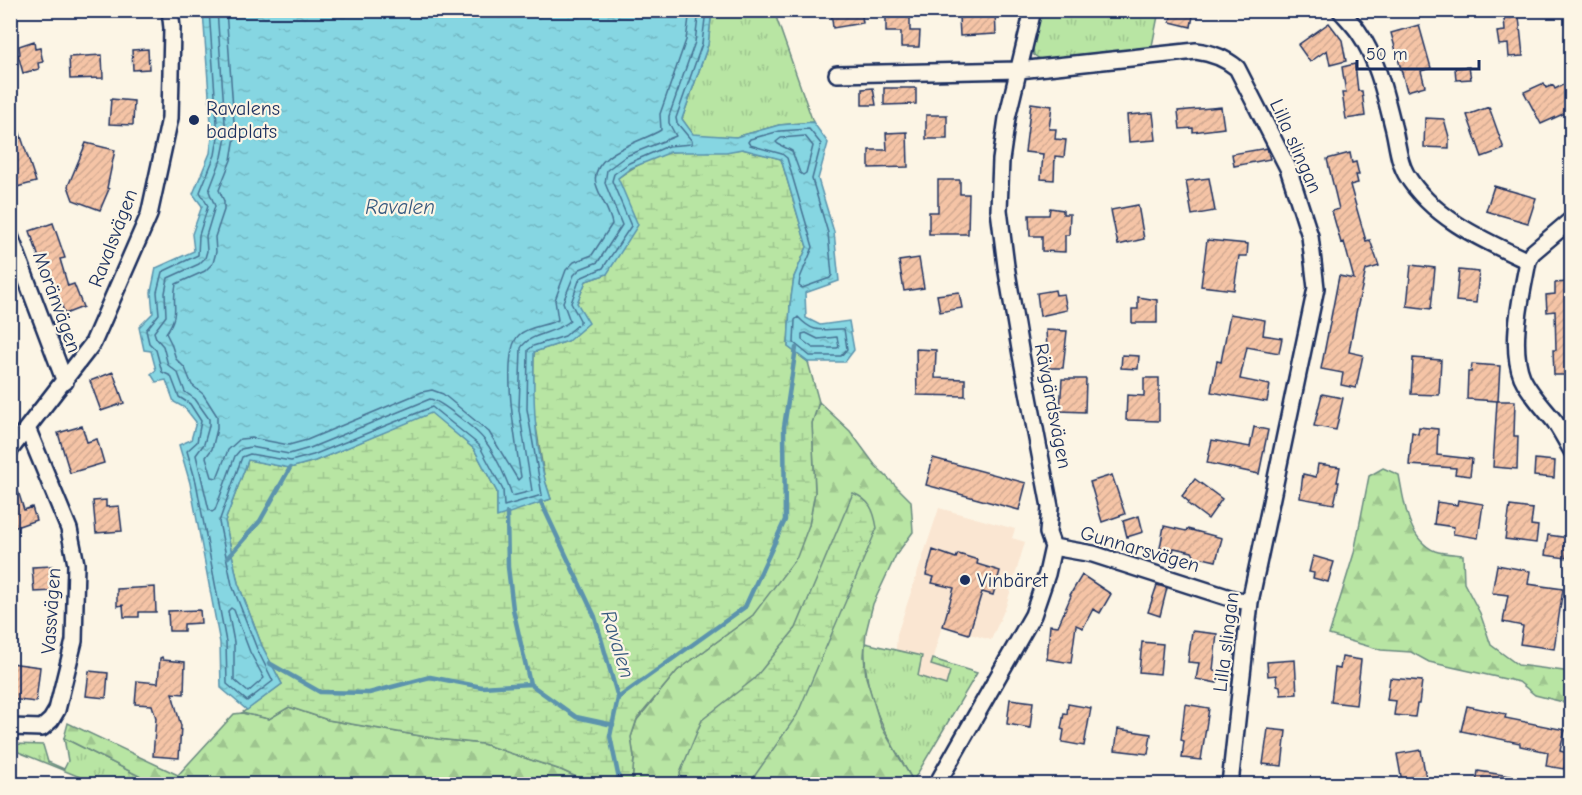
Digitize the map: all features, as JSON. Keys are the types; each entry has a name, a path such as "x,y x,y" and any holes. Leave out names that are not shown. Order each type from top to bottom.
{"street":[{"name":"Ravalsvägen","path":"10,450 28,430 93,343 149,215 170,118 170,10"},
{"name":"Rävgärdsvägen","path":"937,784 1033,615 1047,574 1053,547 1048,532 1050,507 1019,344 999,210 1001,160 1007,118 1032,10"},
{"path":"1340,10 1358,31 1372,54 1404,172 1425,200 1447,217 1469,231 1528,261"},
{"name":"Lilla slingan","path":"837,74 1019,70 1196,51 1217,56 1237,68 1288,168 1310,237 1316,288 1250,602 1230,784"},
{"path":"1572,219 1532,253 1528,261 1517,346 1522,378 1572,451"},
{"name":"Moränvägen","path":"10,236 65,382"},
{"name":"Vassvägen","path":"10,727 42,728 51,720 60,701 74,641 76,564 69,529 28,430"},
{"name":"Gunnarsvägen","path":"1053,547 1093,554 1233,599 1250,602"}],"shaded area":[{"name":"Vinbäret","path":"939,508 1015,529 1012,538 1025,542 1006,606 991,640 942,626 931,664 950,670 947,685 918,676 896,649 897,634"}],"green space":[{"path":"712,11 774,11 813,122 779,125 736,137 693,135 682,119 708,45"},
{"path":"1039,11 1159,11 1151,51 1043,61 1034,55 1032,45"},
{"path":"742,149 781,159 807,247 794,277 788,347 808,362 819,402 812,423 815,492 809,525 797,557 753,615 677,671 637,719 631,737 634,758 632,784 592,784 561,770 483,744 438,739 328,720 289,707 269,719 242,713 282,684 262,646 238,583 225,521 248,460 290,468 315,461 431,412 474,449 497,492 497,516 551,499 545,481 533,408 534,352 568,341 577,303 586,281 607,274 618,178 644,162 666,153"},
{"path":"819,402 850,431 875,465 911,501 913,532 896,555 873,604 866,632 864,656 866,677 881,726 913,781 911,784 632,784 634,758 631,737 637,720 677,671 753,615 809,525 815,492 812,423"},
{"path":"1383,468 1399,475 1408,518 1418,538 1435,551 1463,555 1464,583 1480,613 1491,645 1518,665 1571,672 1571,704 1535,695 1519,682 1429,662 1411,652 1381,650 1329,635 1354,553 1369,476"},
{"path":"853,493 864,499 870,506 877,528 797,715 749,784 682,784 680,773 702,720 754,679 796,628"},
{"path":"865,643 922,656 918,676 946,685 950,671 931,665 933,659 977,673 913,781 886,732 872,699 865,663"},
{"path":"289,707 328,720 438,739 483,744 561,770 592,784 155,784 64,738 68,723 178,775 234,714 242,713 269,719"},
{"path":"64,738 155,784 97,784 11,749 14,744 43,745 48,762 64,769 68,761"}],"water":[{"name":"Ravalen","path":"712,10 708,45 682,119 693,134 736,137 779,125 813,122 828,143 818,179 834,232 839,281 805,293 806,318 820,325 849,321 854,350 845,362 808,362 788,347 794,277 807,247 781,159 742,149 726,152 671,152 631,168 618,178 638,225 607,274 586,281 577,303 589,323 568,341 534,352 534,408 538,445 551,499 497,517 497,492 474,449 431,413 315,461 290,468 248,460 225,521 238,583 262,646 282,684 247,710 221,688 220,643 190,483 179,445 191,440 196,422 185,408 174,402 166,380 156,382 151,374 156,370 151,351 144,350 139,327 153,313 151,292 156,268 194,251 192,234 202,206 193,194 210,153 212,137 203,11"}],"building":[{"path":"831,10 861,10 863,23 833,28"},
{"path":"886,10 910,10 910,31 920,31 919,47 901,47 901,32 886,32"},
{"path":"972,10 995,10 996,34 960,36 959,17 973,16"},
{"path":"1172,10 1194,10 1191,27 1170,22"},
{"path":"1519,17 1523,56 1509,57 1508,44 1499,45 1497,32 1505,31 1504,18"},
{"path":"1329,23 1342,40 1346,61 1330,65 1327,50 1310,62 1298,45"},
{"path":"1419,25 1431,68 1421,71 1425,86 1407,91 1391,33"},
{"path":"34,41 35,49 40,48 43,62 38,63 39,69 23,73 18,55 20,54 19,46"},
{"path":"148,49 149,69 133,70 132,50"},
{"path":"102,55 103,78 70,79 69,57"},
{"path":"1355,64 1358,91 1362,91 1365,116 1346,119 1342,93 1346,93 1342,67"},
{"path":"1469,67 1471,79 1456,80 1455,68"},
{"path":"1572,80 1572,110 1541,124 1524,92 1544,83 1546,88 1553,85 1555,89"},
{"path":"873,88 876,105 862,105 862,89"},
{"path":"884,88 916,88 916,104 884,105"},
{"path":"111,99 134,101 133,125 109,124"},
{"path":"1031,103 1052,106 1049,129 1056,129 1055,139 1066,140 1064,157 1055,156 1054,180 1041,179 1043,154 1025,152"},
{"path":"1221,107 1224,128 1193,132 1193,128 1180,129 1178,111"},
{"path":"1489,107 1504,149 1482,157 1467,115"},
{"path":"10,112 13,112 36,182 13,188 10,180"},
{"path":"1153,113 1156,140 1129,142 1127,115"},
{"path":"926,115 947,115 947,139 926,139"},
{"path":"1425,118 1444,119 1449,137 1449,148 1424,147"},
{"path":"907,132 908,167 869,168 869,150 887,150 886,133"},
{"path":"86,143 115,150 107,188 109,189 100,210 73,200 68,186"},
{"path":"1267,148 1270,159 1234,166 1232,154"},
{"path":"1350,153 1352,163 1356,162 1359,175 1356,175 1358,183 1350,185 1366,241 1370,240 1379,266 1366,270 1356,313 1349,352 1363,355 1356,388 1341,385 1343,373 1321,369 1339,276 1354,279 1344,242 1341,243 1332,211 1339,209 1327,159"},
{"path":"1209,178 1215,211 1192,215 1186,181"},
{"path":"938,180 960,180 960,194 969,194 968,234 929,234 929,212 938,212"},
{"path":"1494,186 1536,198 1528,223 1486,211"},
{"path":"1138,205 1144,239 1118,245 1111,210"},
{"path":"1050,208 1063,210 1063,214 1070,214 1069,235 1065,235 1065,252 1042,251 1042,236 1030,236 1029,215 1049,215"},
{"path":"53,223 65,258 60,259 68,286 74,284 83,307 65,314 49,272 45,266 42,267 30,231"},
{"path":"1207,240 1248,244 1247,256 1239,256 1234,290 1201,286"},
{"path":"919,258 924,288 904,291 899,261"},
{"path":"1411,265 1435,268 1431,309 1407,306"},
{"path":"1459,270 1479,272 1476,303 1456,301"},
{"path":"1567,282 1568,332 1572,332 1572,375 1554,375 1555,311 1547,312 1546,295 1555,294 1555,283"},
{"path":"1055,290 1056,295 1064,294 1067,310 1040,316 1037,293"},
{"path":"959,292 962,308 940,312 937,295"},
{"path":"1138,297 1157,300 1157,323 1132,323 1132,309 1138,309"},
{"path":"1230,314 1265,320 1263,335 1282,338 1279,353 1247,347 1240,379 1270,385 1267,402 1211,392 1217,361 1221,362"},
{"path":"1046,330 1067,331 1063,368 1048,368"},
{"path":"916,349 936,350 935,378 965,379 965,396 917,395"},
{"path":"1122,355 1139,356 1138,369 1121,368"},
{"path":"1413,358 1441,360 1439,395 1411,394"},
{"path":"1472,364 1500,366 1498,401 1515,401 1514,436 1518,436 1517,469 1493,467 1497,401 1467,399 1468,372 1471,372"},
{"path":"113,372 124,403 101,411 90,381"},
{"path":"1144,378 1159,378 1159,421 1126,420 1127,395 1144,396"},
{"path":"1062,379 1086,379 1085,412 1060,411"},
{"path":"1322,394 1343,398 1336,430 1314,426"},
{"path":"82,426 87,442 97,439 104,463 70,473 58,433"},
{"path":"1254,427 1268,430 1259,474 1207,463 1212,440 1250,447"},
{"path":"1419,427 1438,429 1437,455 1472,459 1470,476 1455,474 1456,468 1409,465 1412,432 1418,434"},
{"path":"933,458 1026,483 1019,510 926,485"},
{"path":"1535,459 1555,461 1554,478 1534,476"},
{"path":"1318,464 1340,467 1334,504 1300,498 1303,474 1316,477"},
{"path":"13,475 24,510 32,507 36,520 13,528 10,521 10,476"},
{"path":"1112,475 1125,514 1102,522 1090,482"},
{"path":"1195,479 1222,499 1208,519 1188,504 1189,502 1182,496"},
{"path":"106,500 106,507 119,506 122,531 96,533 93,501"},
{"path":"1458,500 1483,504 1478,538 1453,534 1454,527 1434,524 1437,502 1457,505"},
{"path":"1510,506 1533,509 1531,525 1538,526 1536,543 1505,539"},
{"path":"1139,516 1143,532 1127,537 1123,521"},
{"path":"1164,526 1222,538 1216,561 1203,558 1197,561 1192,552 1174,548 1173,552 1160,548"},
{"path":"1548,535 1569,538 1566,558 1545,555"},
{"name":"Vinbäret","path":"933,550 956,558 958,554 978,560 977,564 1000,571 993,595 982,592 969,634 943,626 954,588 932,583 934,577 926,575"},
{"path":"1313,556 1334,562 1328,582 1313,578 1314,573 1309,572"},
{"path":"1497,565 1530,571 1528,584 1563,589 1554,649 1520,644 1523,626 1503,622 1508,595 1492,593"},
{"path":"52,566 54,591 34,592 32,567"},
{"path":"1082,575 1111,594 1100,613 1093,609 1083,628 1076,625 1071,663 1047,659 1050,625 1058,626 1070,595"},
{"path":"1157,585 1167,588 1160,616 1148,612"},
{"path":"155,587 156,612 139,612 139,617 124,617 123,605 117,606 117,589"},
{"path":"200,610 201,623 184,624 184,631 169,631 168,611"},
{"path":"1192,631 1217,634 1213,670 1219,671 1217,683 1196,679 1199,663 1188,662"},
{"path":"1142,642 1163,644 1160,674 1139,672"},
{"path":"162,657 163,660 185,662 184,694 172,693 181,726 179,758 153,756 156,718 152,705 135,704 137,681 158,683 160,658"},
{"path":"1342,657 1361,660 1356,705 1331,702 1335,668 1340,669"},
{"path":"1295,660 1297,694 1281,695 1276,675 1268,676 1267,662"},
{"path":"10,663 40,667 36,702 10,699"},
{"path":"89,671 108,673 106,698 86,696"},
{"path":"1390,678 1422,681 1415,717 1394,715 1396,701 1387,700"},
{"path":"1010,699 1033,702 1030,728 1007,724"},
{"path":"1068,704 1091,708 1084,746 1062,742 1064,730 1061,729"},
{"path":"1185,704 1209,708 1201,760 1182,758 1184,741 1181,740"},
{"path":"1467,706 1506,714 1505,718 1565,730 1560,751 1567,753 1564,769 1546,766 1548,752 1520,746 1520,743 1461,731"},
{"path":"1118,729 1151,734 1148,754 1115,750"},
{"path":"1268,729 1286,731 1282,766 1263,764"},
{"path":"1421,750 1426,778 1402,782 1397,754"},
{"path":"1478,771 1516,777 1515,784 1476,784"}],"waterway":[{"path":"620,784 610,736 618,698 745,607 785,520 784,427 796,348"},
{"name":"Ravalen","path":"228,557 260,521 290,468"},
{"name":"Ravalen","path":"541,502 595,617 618,698"},
{"name":"Ravalen","path":"507,513 508,567 513,609 530,684"},
{"name":"Ravalen","path":"269,663 320,692 369,693 430,677 482,687 530,684 576,717 613,725"}],"place":[{"name":"Ravalens badplats","path":"194,120"},
{"name":"Vinbäret","path":"965,580"}]}
